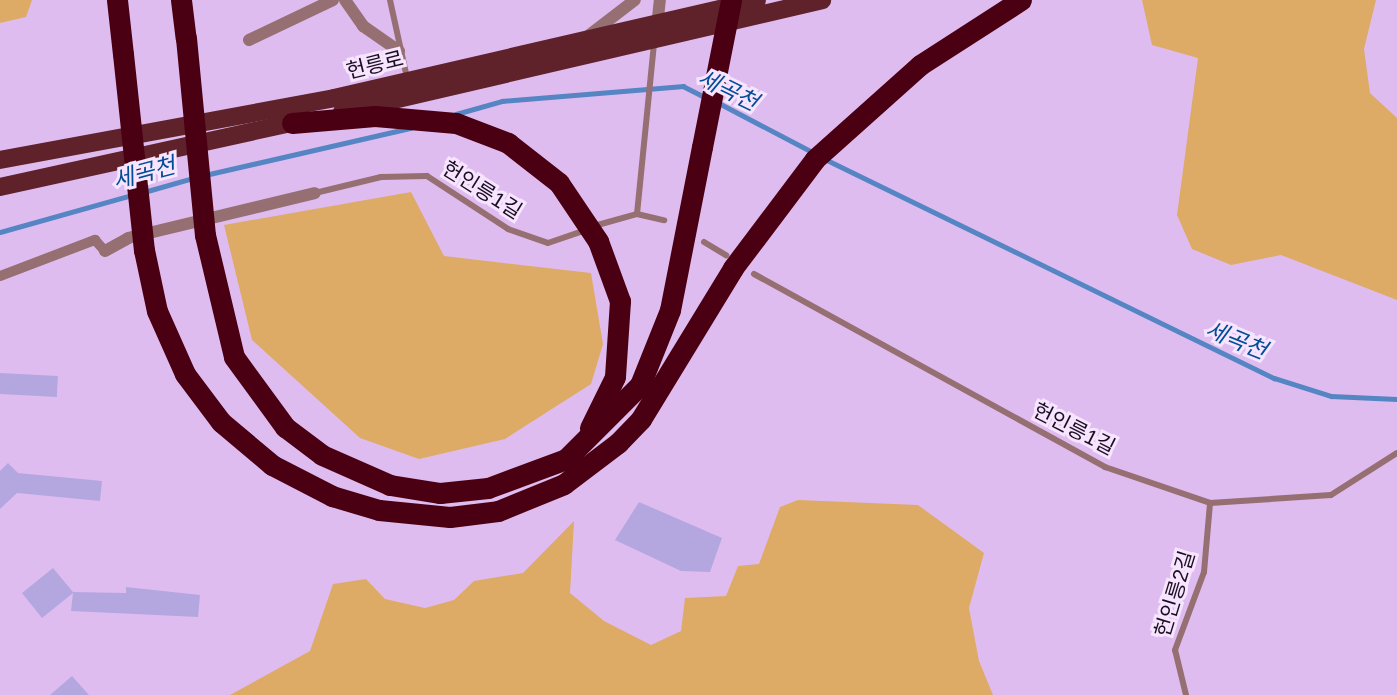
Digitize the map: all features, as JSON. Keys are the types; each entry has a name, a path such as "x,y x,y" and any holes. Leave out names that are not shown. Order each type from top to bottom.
{"highway":[{"path":"117,0 144,250 164,330 197,393 236,438 309,486 379,510 450,517 542,497 589,467 641,419 733,268 790,190 845,126 939,51 1021,0"},
{"path":"181,0 205,235 234,357 270,412 322,455 390,485 440,493 511,484 566,458 619,411 653,362 670,310 741,0"},
{"path":"589,467 633,416 669,346 707,146 731,0"},
{"path":"292,123 427,118 508,143 542,166 578,205 620,301 612,387 566,458"}],"main road":[{"name":"헌릉로","path":"0,160 98,146 408,80 588,36 757,0"},
{"name":"헌릉로","path":"0,187 655,41 822,0"}],"street":[{"path":"249,40 333,0"},
{"path":"345,0 363,26 399,51"},
{"path":"588,36 635,0"},
{"path":"655,41 660,0"},
{"path":"0,276 94,240 105,251 128,238 315,193"}],"lane":[{"path":"390,0 399,51 408,80"},
{"path":"637,214 642,131 655,41"},
{"name":"헌인릉1길","path":"315,193 381,177 427,176 508,229 548,243 637,214 664,220"},
{"path":"704,242 726,256"},
{"name":"헌인릉1길","path":"754,274 1105,467 1210,503 1331,495 1397,453"},
{"name":"헌인릉2길","path":"1186,695 1175,650 1204,572 1210,503"}],"shaded area":[{"path":"0,0 32,0 26,17 0,23"},
{"path":"1142,0 1376,0 1364,49 1370,93 1397,118 1397,300 1281,255 1231,265 1192,249 1177,215 1198,58 1152,45"},
{"path":"411,192 444,256 591,273 603,344 591,384 505,439 419,459 360,438 252,340 224,225"},
{"path":"798,500 918,505 984,553 969,608 979,661 993,695 230,695 310,651 333,584 366,579 385,599 425,608 454,600 474,581 523,573 574,521 570,593 604,621 651,645 681,631 685,598 726,596 738,566 759,564 780,507"}],"building":[{"path":"0,373 58,376 57,397 0,394"},
{"path":"8,463 18,473 102,481 100,501 17,493 0,509 0,471"},
{"path":"639,502 722,538 710,572 681,571 615,540"},
{"path":"53,568 73,592 126,593 126,587 200,595 198,617 71,611 73,593 42,618 22,593"},
{"path":"72,676 89,695 50,695"}],"waterway":[{"name":"세곡천","path":"456,114 502,101 683,86 705,97"},
{"name":"세곡천","path":"717,102 814,153"},
{"name":"세곡천","path":"205,175 411,128"},
{"name":"세곡천","path":"825,159 1274,378 1331,396 1397,399"},
{"name":"세곡천","path":"144,192 193,178"},
{"name":"세곡천","path":"0,232 132,195"}]}
